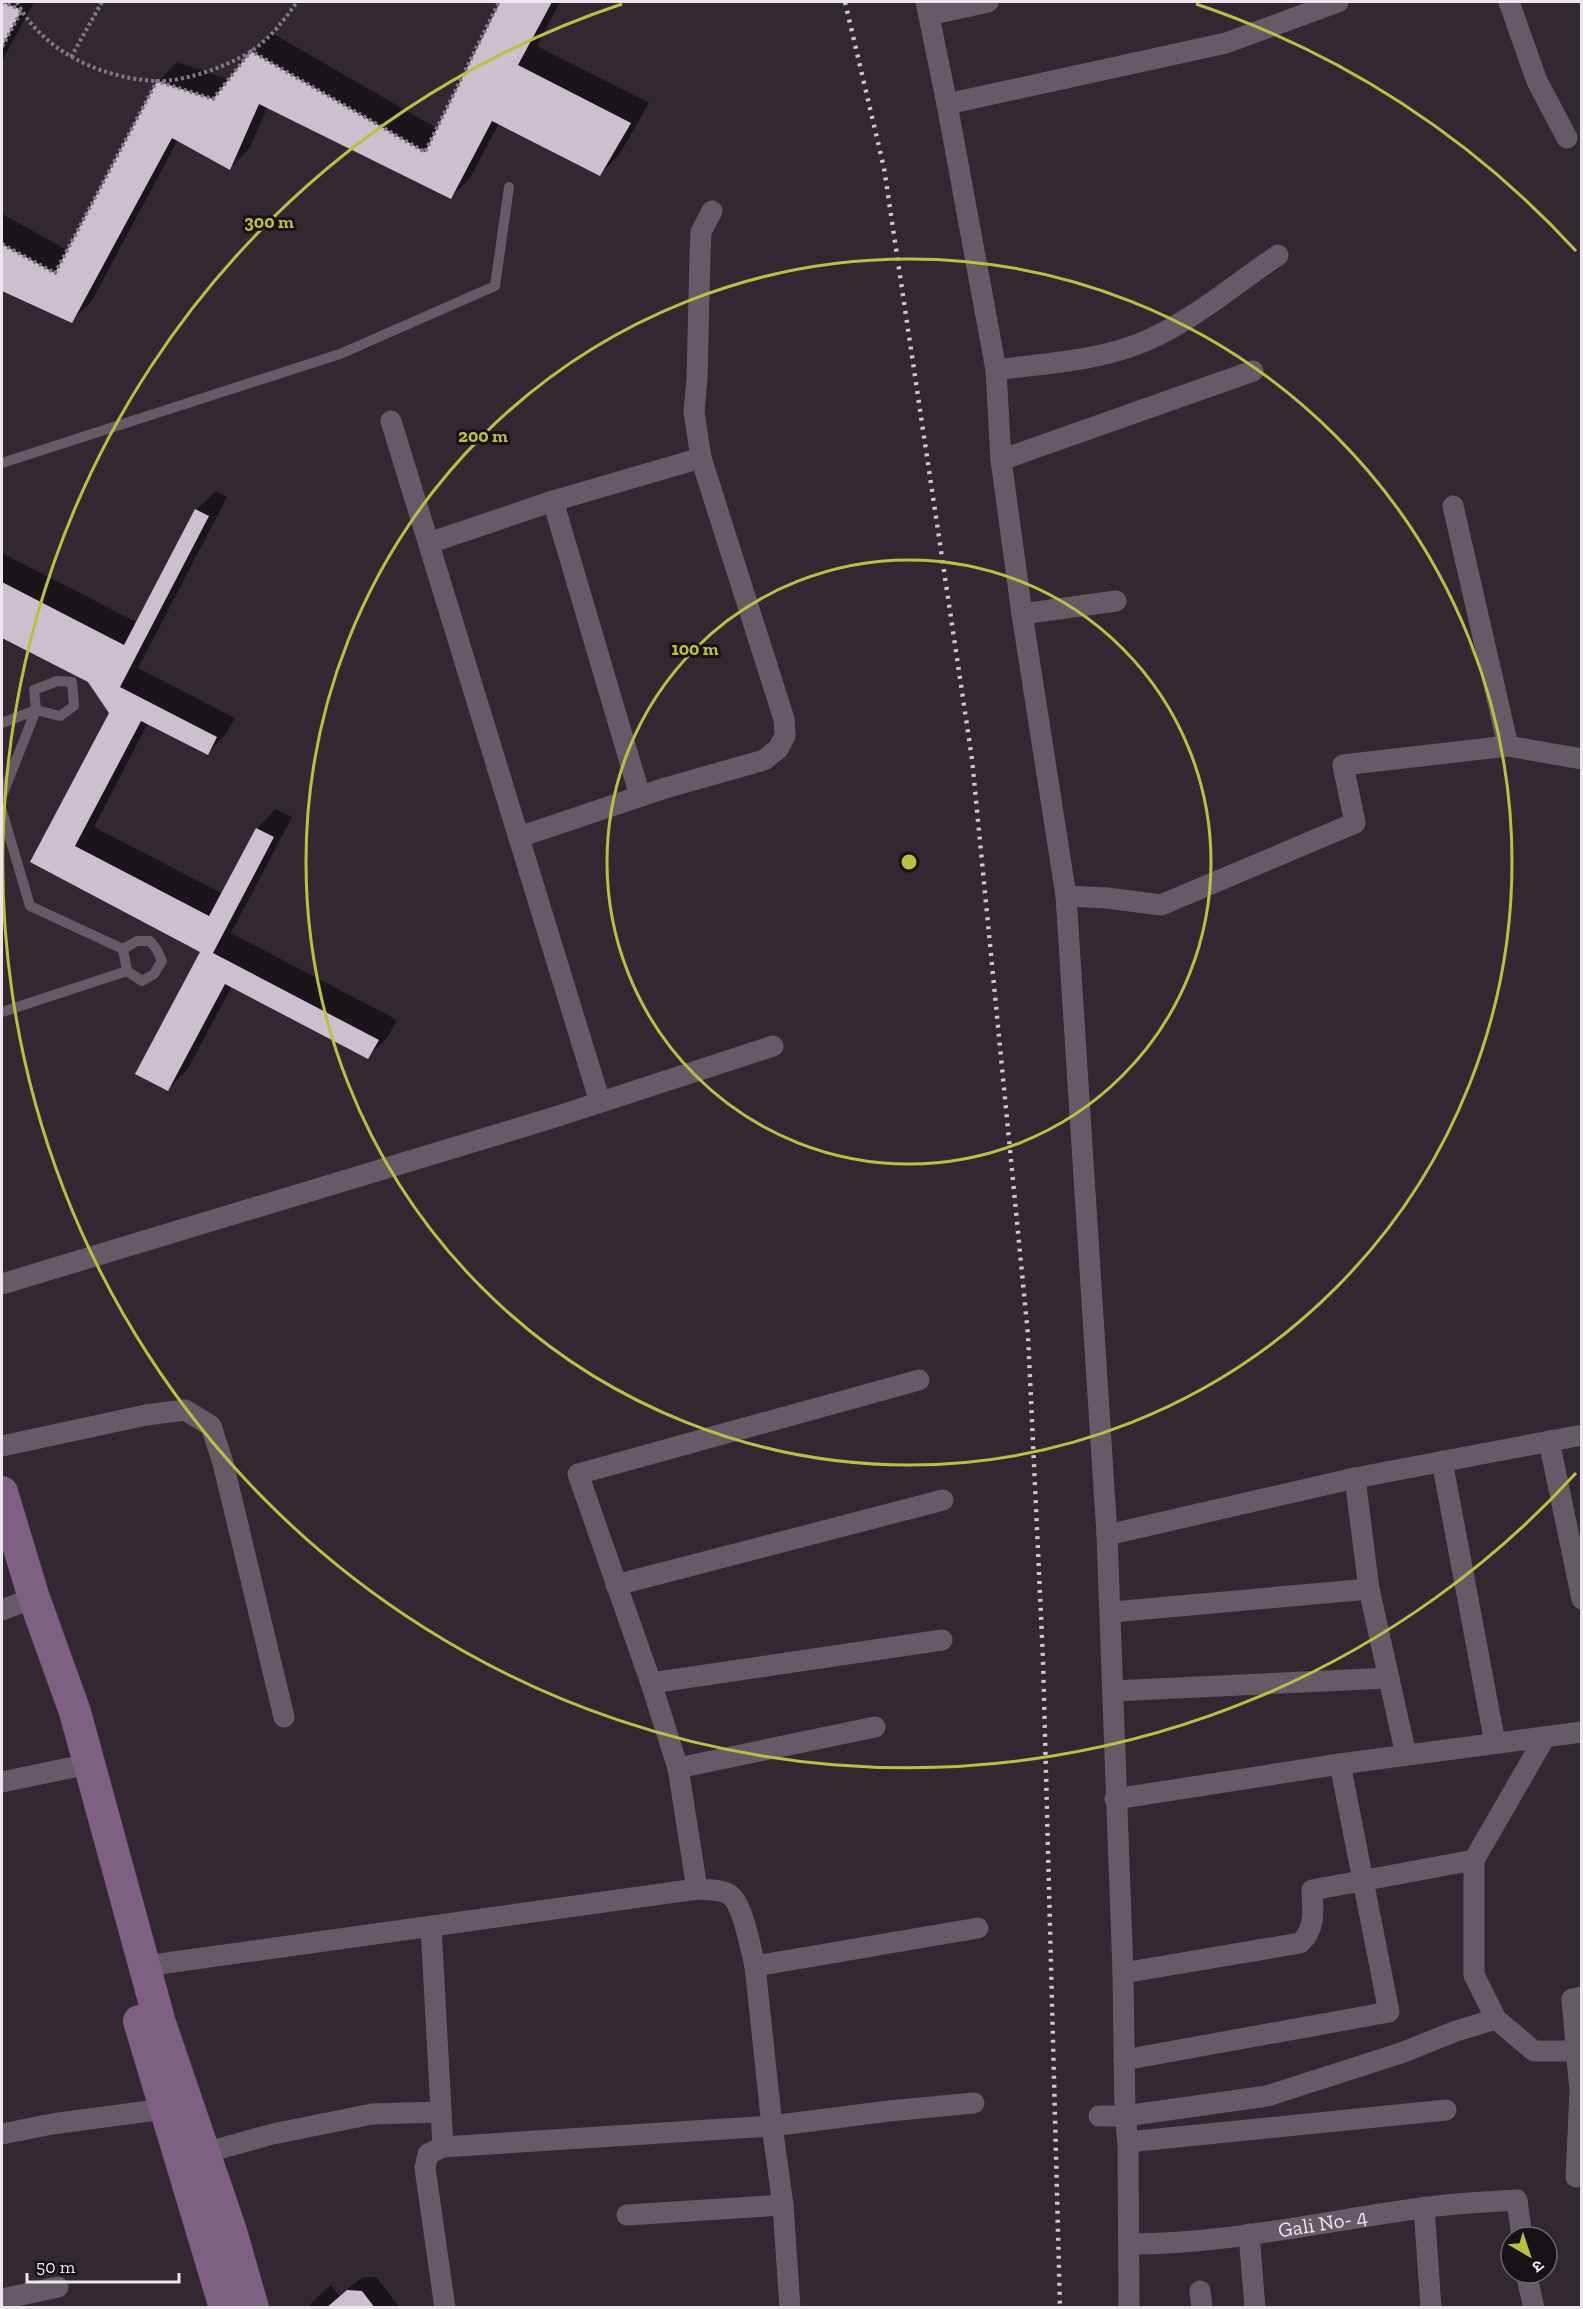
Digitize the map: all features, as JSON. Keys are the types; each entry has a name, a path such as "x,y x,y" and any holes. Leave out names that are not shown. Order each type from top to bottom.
{"main road":[{"path":"2,1492 17,1605"},
{"path":"2,1560 17,1605 75,1712 78,1766 175,2104 225,2307"},
{"path":"78,1766 145,1966 160,2023 175,2104 204,2153 231,2231 253,2307"}],"street":[{"path":"988,2 928,8 996,370 1001,460 1022,614 1066,896 1112,1612 1115,1799 1125,2116 1128,2142 1130,2307"},
{"path":"947,104 1226,43 1338,2"},
{"path":"1509,2 1537,81 1567,138"},
{"path":"519,837 640,796 764,760 778,749 785,736 784,719 701,459 694,412 698,379 702,232 712,211"},
{"path":"996,370 1110,353 1149,340 1188,317 1278,255"},
{"path":"1001,460 1253,371"},
{"path":"391,421 600,1102"},
{"path":"429,543 553,501 701,459"},
{"path":"553,501 640,796"},
{"path":"1453,506 1508,746"},
{"path":"1022,614 1116,601"},
{"path":"1066,896 1107,898 1161,905 1355,823 1343,765 1508,746 1581,759"},
{"path":"2,1284 600,1102 773,1046"},
{"path":"697,1889 678,1768 651,1683 578,1474 919,1380"},
{"path":"2,1446 146,1415 185,1410 210,1426 223,1463 284,1717"},
{"path":"1107,1535 1354,1478 1581,1435"},
{"path":"1550,1441 1581,1599"},
{"path":"1442,1461 1495,1743"},
{"path":"1354,1478 1370,1589 1406,1755"},
{"path":"616,1585 943,1500"},
{"path":"1112,1612 1370,1589"},
{"path":"651,1683 942,1640"},
{"path":"1113,1691 1389,1678"},
{"path":"678,1768 875,1727"},
{"path":"1115,1799 1340,1764 1581,1732"},
{"path":"1545,1737 1474,1860 1474,1975 1496,2019 1534,2051 1576,2051"},
{"path":"1124,2060 1389,2012 1340,1764"},
{"path":"2,1782 78,1766"},
{"path":"1122,1973 1300,1943 1309,1935 1314,1912 1312,1890 1474,1860"},
{"path":"145,1966 697,1889 718,1890 730,1895 737,1904 755,1966 783,2205 790,2307"},
{"path":"431,1926 443,2147"},
{"path":"755,1966 978,1928"},
{"path":"1576,2176 1580,2092 1572,1999 1581,1997"},
{"path":"1099,2116 1125,2116 1267,2096 1401,2053 1455,2031 1496,2019"},
{"path":"445,2307 424,2168 428,2154 443,2147 772,2126 974,2103"},
{"path":"2,2134 175,2104"},
{"path":"1128,2142 1446,2110"},
{"path":"204,2153 273,2133 372,2114 441,2112"},
{"name":"Gali No- 4","path":"1129,2244 1164,2244 1249,2234 1424,2207 1517,2200 1520,2225"},
{"path":"627,2215 783,2205"},
{"path":"1424,2207 1431,2307"},
{"path":"1249,2234 1255,2307"},
{"path":"1529,2285 1534,2307"},
{"path":"2,2299 57,2287"}],"lane":[{"path":"2,464 340,354 495,286 509,187"},
{"path":"2,723 36,710 2,796"},
{"path":"2,811 30,906 123,949"},
{"path":"137,941 150,941 162,961 154,974 142,981 127,970 123,949 137,941"},
{"path":"2,1012 127,970"}],"path":[{"path":"2,2 22,10"},
{"path":"17,2 44,36 71,57 112,75 157,81 213,99 251,51 280,26 297,2"},
{"path":"71,57 102,2"},
{"path":"251,51 424,152 498,2"},
{"path":"2,47 22,10"},
{"path":"157,81 206,73 251,51"},
{"path":"2,244 55,273 157,81"}],"building":[{"path":"2,2 22,10 2,47"},
{"path":"500,2 552,2 518,65 631,123 600,176 492,121 451,199 259,104 230,170 172,138 72,323 2,291 2,244 55,273 157,81 213,99 251,51 425,152"},
{"path":"195,509 209,516 120,687 217,737 208,755 141,721 75,846 209,916 256,828 274,837 213,953 379,1040 368,1059 225,984 168,1091 135,1074 200,952 30,862 109,713 88,682 2,638 2,582 124,645"},
{"path":"347,2290 362,2291 375,2308 326,2308"}],"railway":[{"path":"845,2 884,168 972,759 1028,1335 1043,1659 1060,2308"}]}
